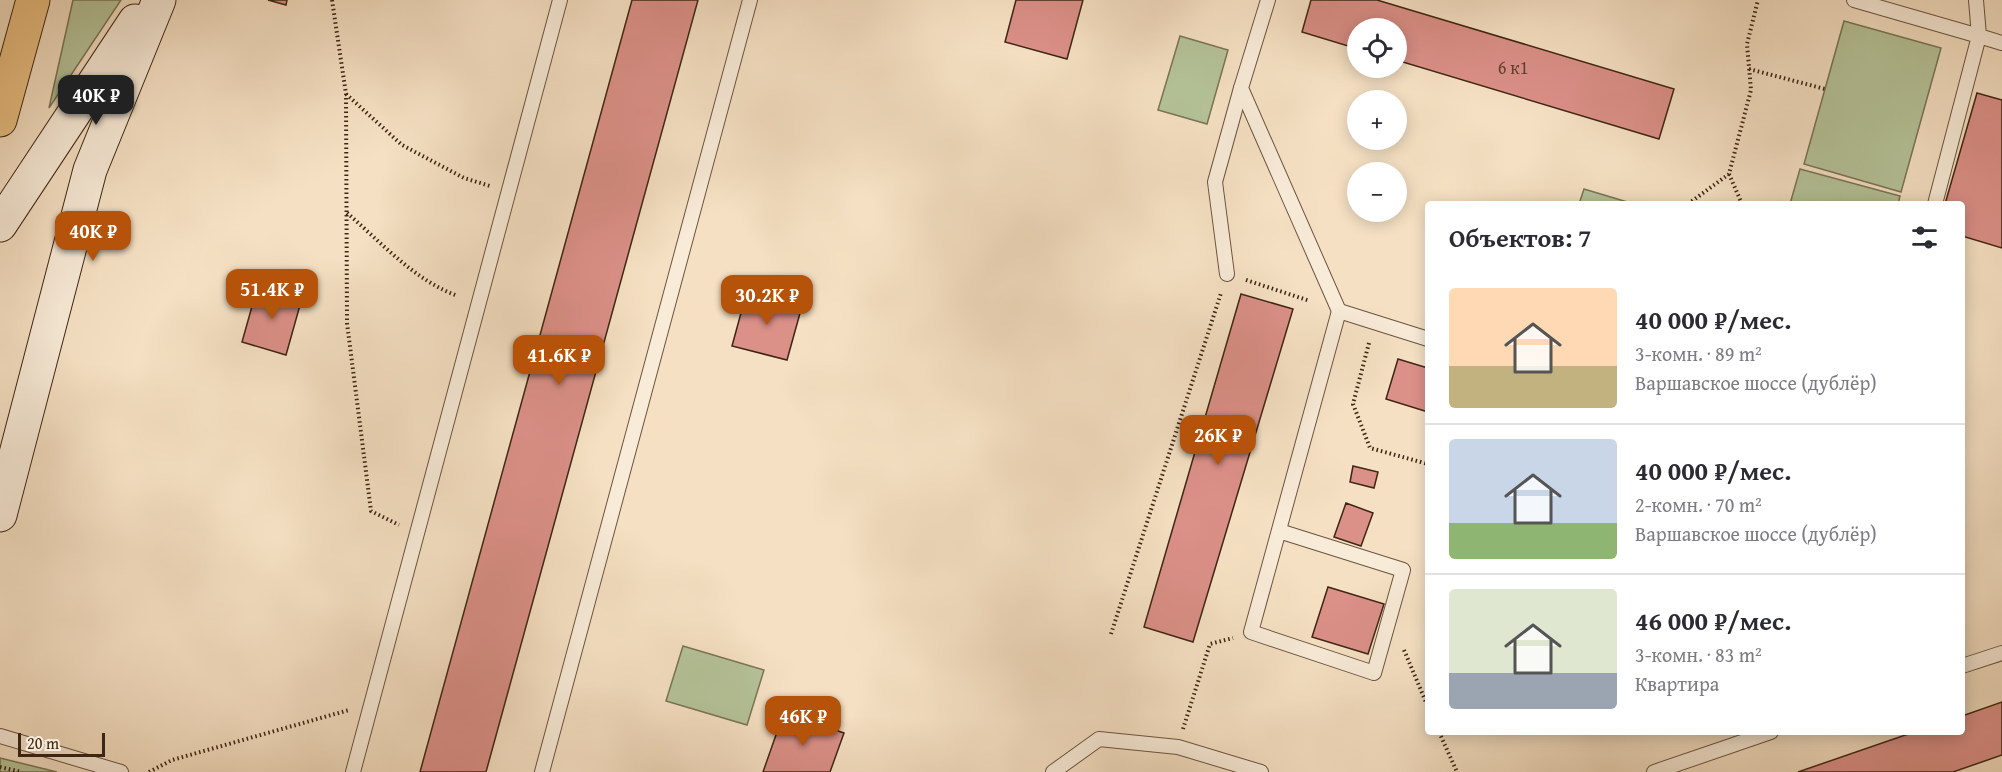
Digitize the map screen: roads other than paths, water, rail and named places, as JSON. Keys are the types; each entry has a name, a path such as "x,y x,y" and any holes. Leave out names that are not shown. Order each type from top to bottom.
{"main road":[{"path":"0,120 33,0"},
{"path":"0,225 149,0"},
{"path":"0,515 90,170 159,0"}],"lane":[{"path":"353,772 560,0"},
{"path":"542,772 750,0"},
{"path":"1227,274 1215,182 1268,0"},
{"path":"1854,0 2002,43"},
{"path":"1936,201 1979,36 1976,0"},
{"path":"1241,88 1339,311 1251,632 1374,673 1403,570 1279,531"},
{"path":"1339,311 1425,338"},
{"path":"1965,665 2002,652"},
{"path":"1654,772 1762,735"},
{"path":"0,736 121,772"},
{"path":"1053,772 1099,739 1178,747 1261,772"}]}
